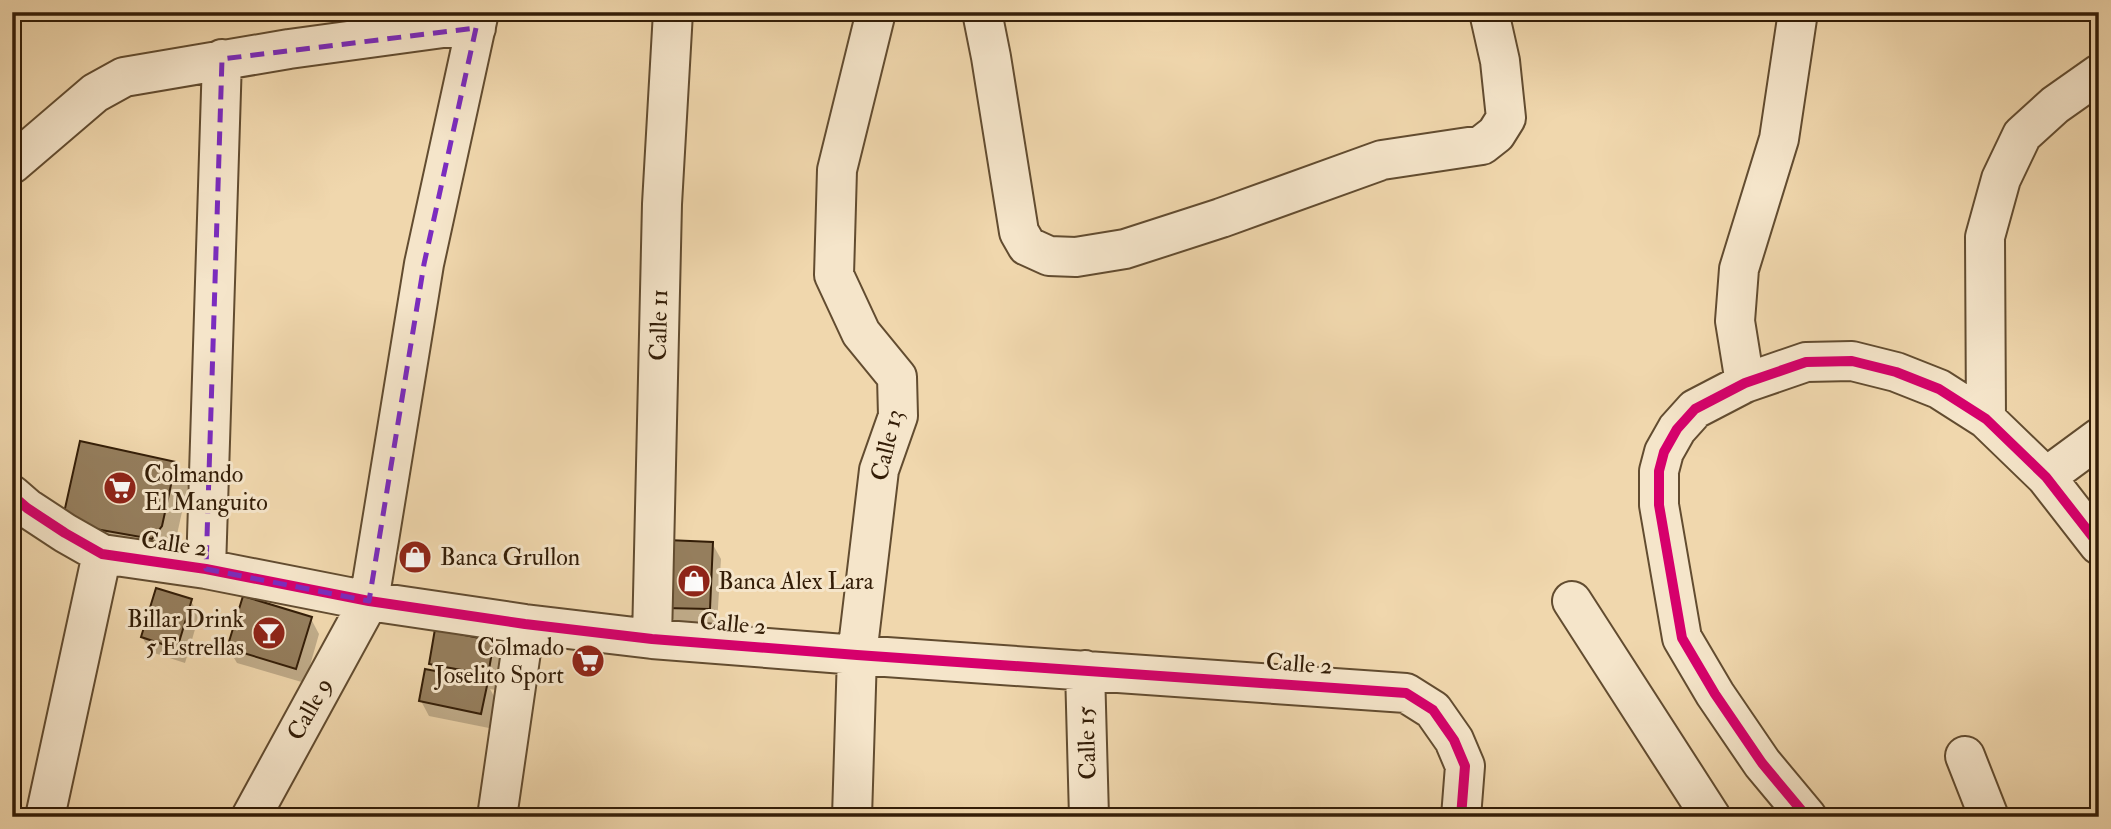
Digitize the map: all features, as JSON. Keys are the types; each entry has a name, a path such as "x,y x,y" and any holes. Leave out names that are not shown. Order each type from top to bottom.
{"street":[{"name":"Calle 11","path":"652,639 662,204 673,12"},
{"name":"Calle 13","path":"852,817 858,655 879,470 898,416 897,377 861,333 834,275 837,170 876,12"},
{"path":"982,12 1019,232 1027,246 1049,256 1076,257 1137,245 1382,160 1482,145 1496,134 1506,118 1500,61 1489,12"},
{"path":"1745,383 1735,321 1738,270 1779,139 1798,12"},
{"path":"12,164 109,84 124,77 222,59 443,29 477,20"},
{"name":"Calle 9","path":"251,817 369,600 424,264 477,20"},
{"path":"206,569 222,59"},
{"path":"1986,419 1985,237 2001,179 2022,135 2054,105 2099,74"},
{"path":"1807,817 1762,763 1715,694 1682,638 1659,505 1659,471 1664,452 1677,429 1695,410 1745,383 1807,362 1852,361 1896,372 1939,389 1986,419 2046,477 2099,545"},
{"path":"2046,477 2099,438"},
{"name":"Calle 2","path":"17,508 102,554 206,569 369,600 524,624 652,639 1406,693 1433,710 1454,740 1465,766 1461,817"},
{"path":"45,817 102,554"},
{"path":"1572,601 1711,817"},
{"path":"497,817 524,624"},
{"name":"Calle 15","path":"1085,670 1089,817"},
{"path":"1965,757 1989,817"}],"highlighted area":[{"path":"476,28 424,264 369,601 206,569 222,59"}],"building":[{"name":"Colmando El Manguito","path":"80,441 176,462 162,526 152,539 73,525 64,513"},
{"path":"667,540 713,542 710,609 664,608"},
{"path":"156,588 192,599 177,649 141,637"},
{"name":"Billar Drink 5 Estrellas","path":"243,596 312,617 296,669 227,648"},
{"path":"435,629 494,641 488,675 429,664"},
{"path":"425,669 488,681 481,714 419,701"}],"cycle path":[{"path":"1807,817 1762,763 1715,694 1682,638 1659,505 1659,471 1664,452 1677,429 1695,409 1745,383 1806,362 1852,361 1896,372 1939,389 1986,419 2046,477 2099,545"},
{"path":"12,495 65,533 102,554 206,569 369,601 525,624 652,639 1406,693 1433,710 1454,740 1465,766 1461,817"}],"place":[{"name":"Colmando El Manguito","path":"120,488"},
{"name":"Banca Grullon","path":"415,557"},
{"name":"Banca Alex Lara","path":"694,581"},
{"name":"Billar Drink 5 Estrellas","path":"269,633"},
{"name":"Colmado Joselito Sport","path":"588,661"}]}
